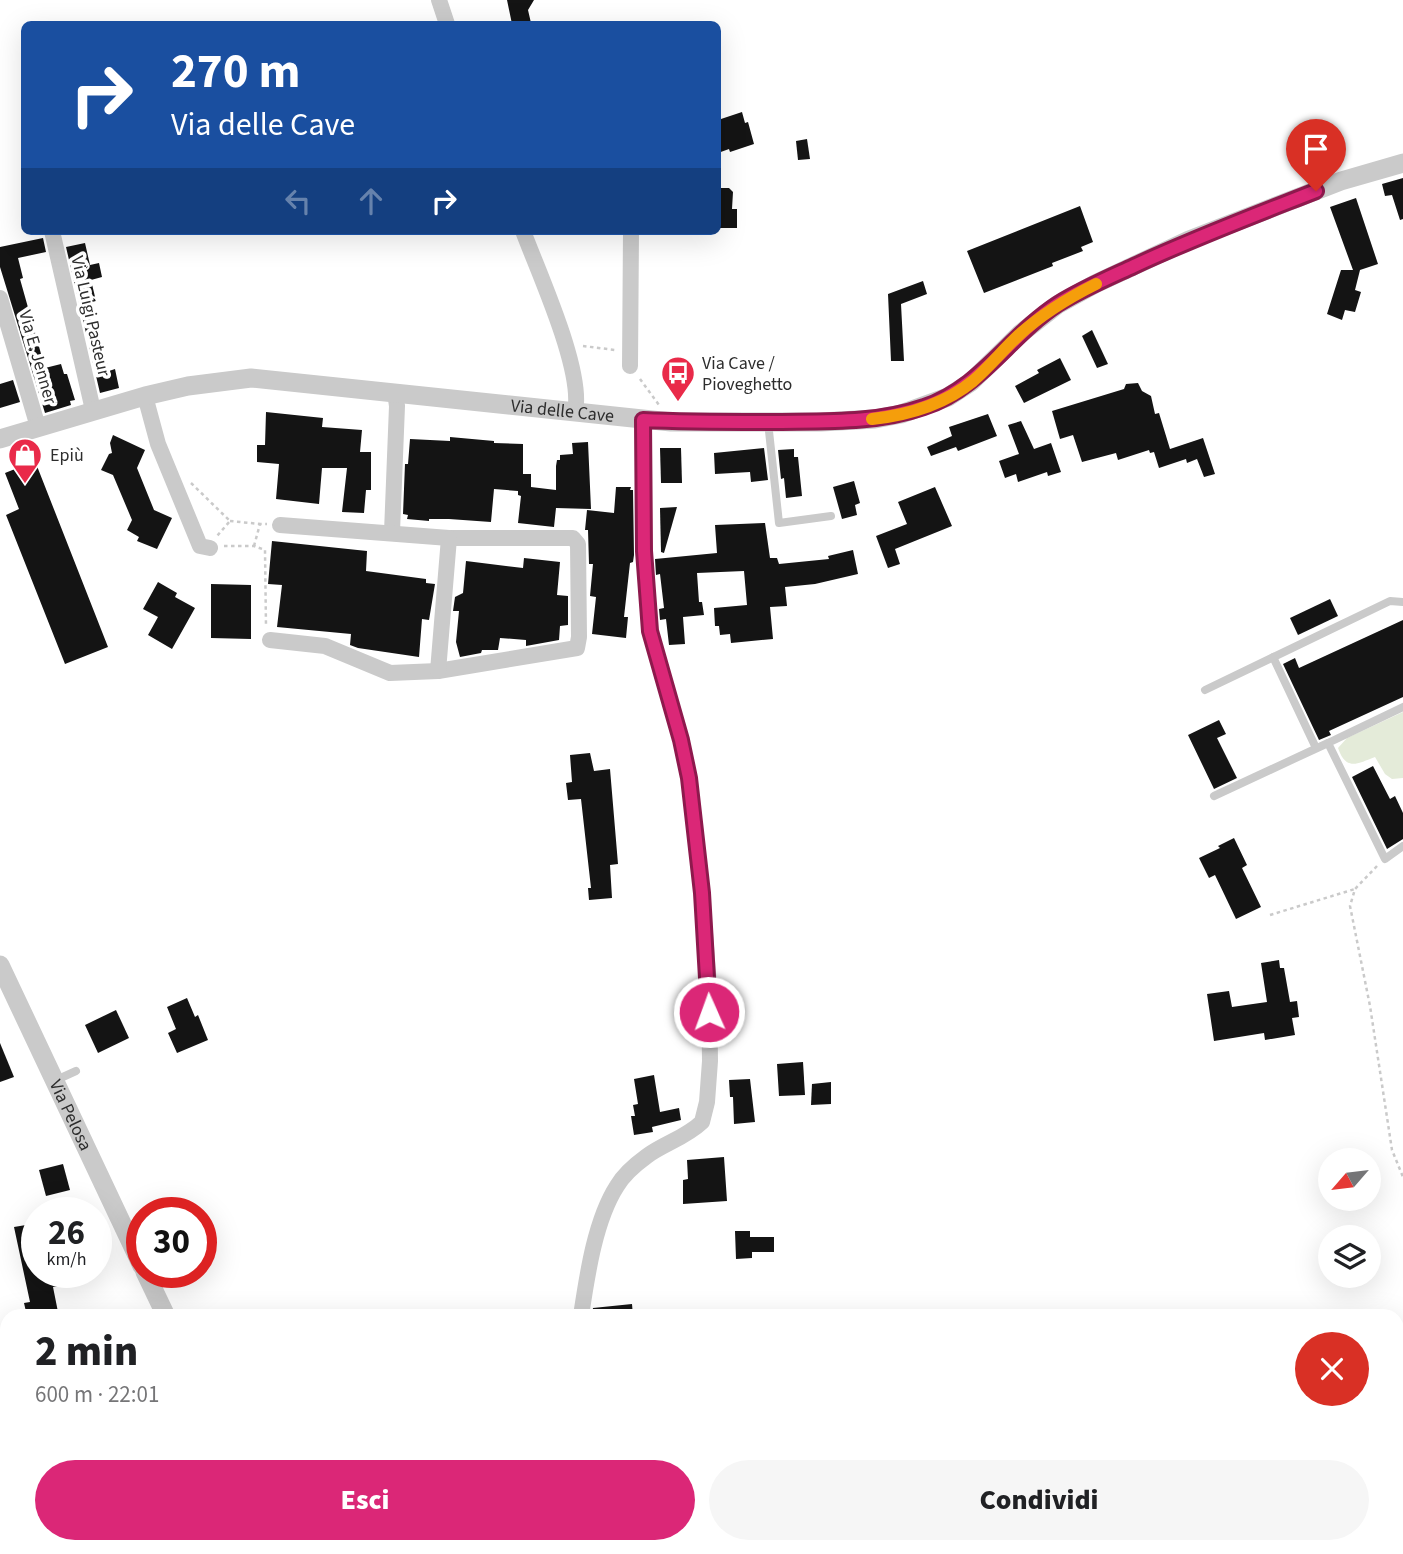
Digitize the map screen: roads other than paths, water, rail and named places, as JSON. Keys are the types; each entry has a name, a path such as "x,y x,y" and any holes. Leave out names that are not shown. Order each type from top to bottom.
{"street":[{"path":"439,0 446,21"},
{"name":"Via delle Cave","path":"0,439 145,396 188,386 251,378 671,422 875,419 926,407 948,397 971,382 1020,334 1057,305 1095,284 1189,240 1341,181 1403,163"},
{"name":"Via Luigi Pasteur","path":"53,235 93,410"},
{"path":"524,235 569,355 575,378 575,412"},
{"path":"630,358 631,235"},
{"name":"Via E. Jenner","path":"0,298 38,427"},
{"path":"392,532 397,406 395,392"},
{"path":"145,396 158,444 200,546 210,548"},
{"path":"582,1309 601,1221 616,1187 631,1169 650,1153 675,1142 702,1122 707,1102 710,1062 709,986 689,778 650,631 644,551 643,420"},
{"path":"270,640 325,646 390,673 438,671 576,648 579,637 578,544 573,538 449,538 280,525"},
{"path":"438,671 449,538"},
{"name":"Via Pelosa","path":"0,965 53,1085 126,1233"},
{"path":"153,1288 163,1309"}],"lane":[{"path":"768,422 779,523 831,516"},
{"path":"1205,690 1390,601 1403,602"},
{"path":"1273,657 1316,748"},
{"path":"1214,796 1403,707"},
{"path":"1328,743 1385,859 1403,846"},
{"path":"53,1085 76,1071"}],"place":[{"name":"Via Cave / Pioveghetto","path":"678,403"},
{"name":"Epiù","path":"25,485"}]}
